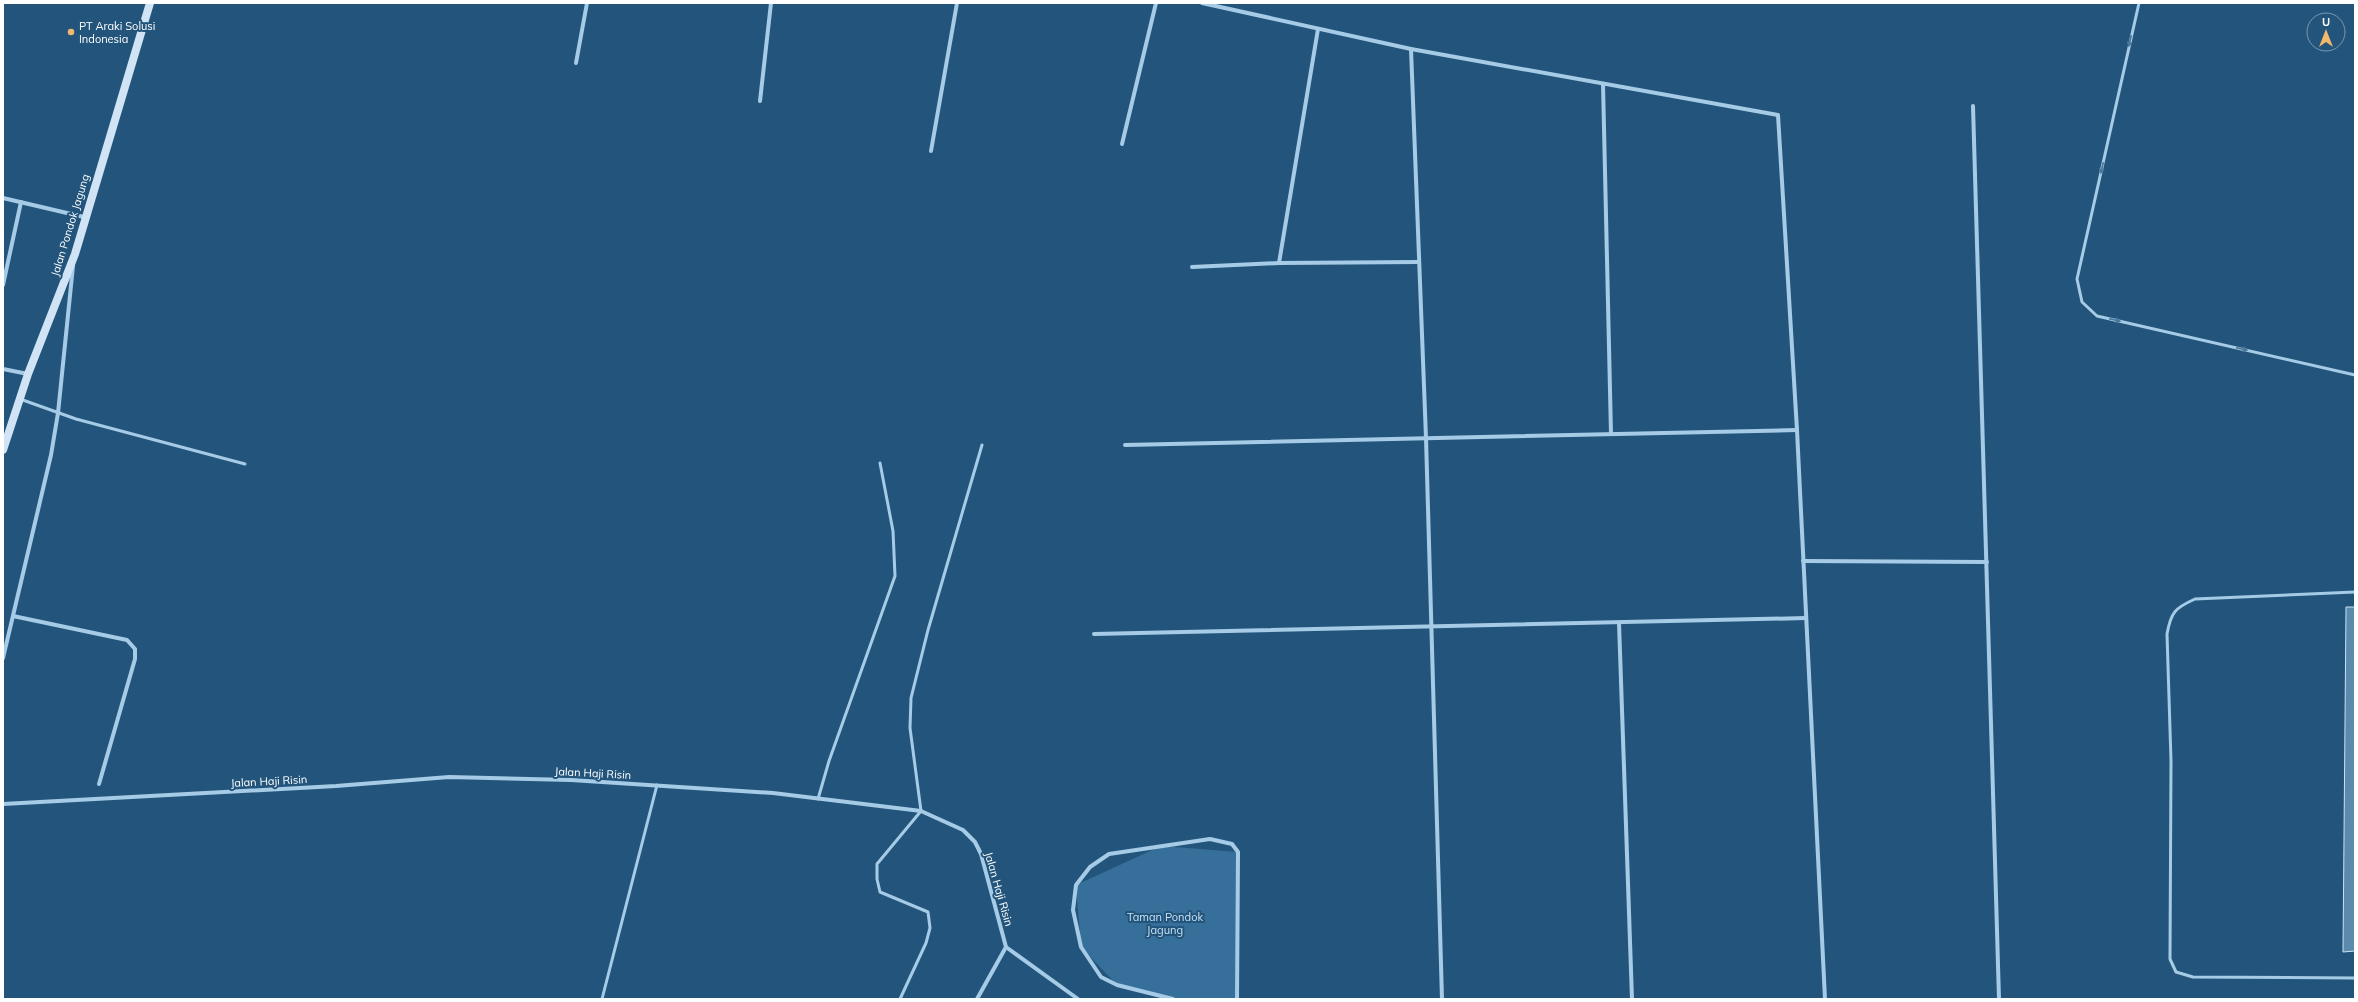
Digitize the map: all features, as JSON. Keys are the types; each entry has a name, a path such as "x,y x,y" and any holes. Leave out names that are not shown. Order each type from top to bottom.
{"street":[{"name":"Jalan Pondok Jagung","path":"3,450 28,374 74,254 150,3"},
{"path":"576,63 586,3"},
{"path":"760,101 771,3"},
{"path":"931,151 957,3"},
{"path":"1122,144 1156,3"},
{"path":"1202,3 1411,49 1778,115 1797,430 1825,999"},
{"path":"1227,8 1228,3"},
{"path":"1279,263 1318,29"},
{"path":"1411,49 1426,438 1442,999"},
{"path":"1602,84 1612,434"},
{"path":"1973,106 1999,999"},
{"path":"3,198 84,217"},
{"path":"3,285 21,202"},
{"path":"3,658 51,455 58,413 74,254"},
{"path":"1192,267 1279,263 1419,262"},
{"path":"3,369 28,374"},
{"path":"1124,445 1797,430"},
{"path":"1803,561 1987,562"},
{"path":"13,616 127,640 135,649 135,659 99,784"},
{"path":"1094,634 1806,618"},
{"path":"1618,623 1632,999"},
{"name":"Jalan Haji Risin","path":"3,804 328,787 449,777 657,785 773,793 921,811 964,830 975,842 981,854 1006,946"},
{"path":"1173,999 1118,985 1101,977 1081,946 1073,910 1076,885 1090,867 1109,854 1210,839 1232,844 1238,852 1237,999"},
{"path":"977,999 1006,946 1078,999"}],"lane":[{"path":"2139,3 2077,278 2082,302 2097,316 2355,375"},
{"path":"20,399 58,413 244,464"},
{"path":"900,999 926,943 930,928 928,912 880,892 877,879 877,864 921,811 910,728 911,698 928,630 982,445"},
{"path":"818,799 829,761 895,576 893,531 880,463"},
{"path":"2355,592 2195,599 2180,606 2170,617 2168,634 2171,761 2170,959 2176,972 2193,977 2355,978"},
{"path":"602,999 657,785"}],"green space":[{"name":"Taman Pondok Jagung","path":"1161,846 1238,852 1237,999 1173,999 1117,985 1081,947 1076,885"}],"building":[{"path":"2346,607 2355,607 2355,951 2343,952"}],"place":[{"name":"PT Araki Solusi Indonesia","path":"71,32"}]}
